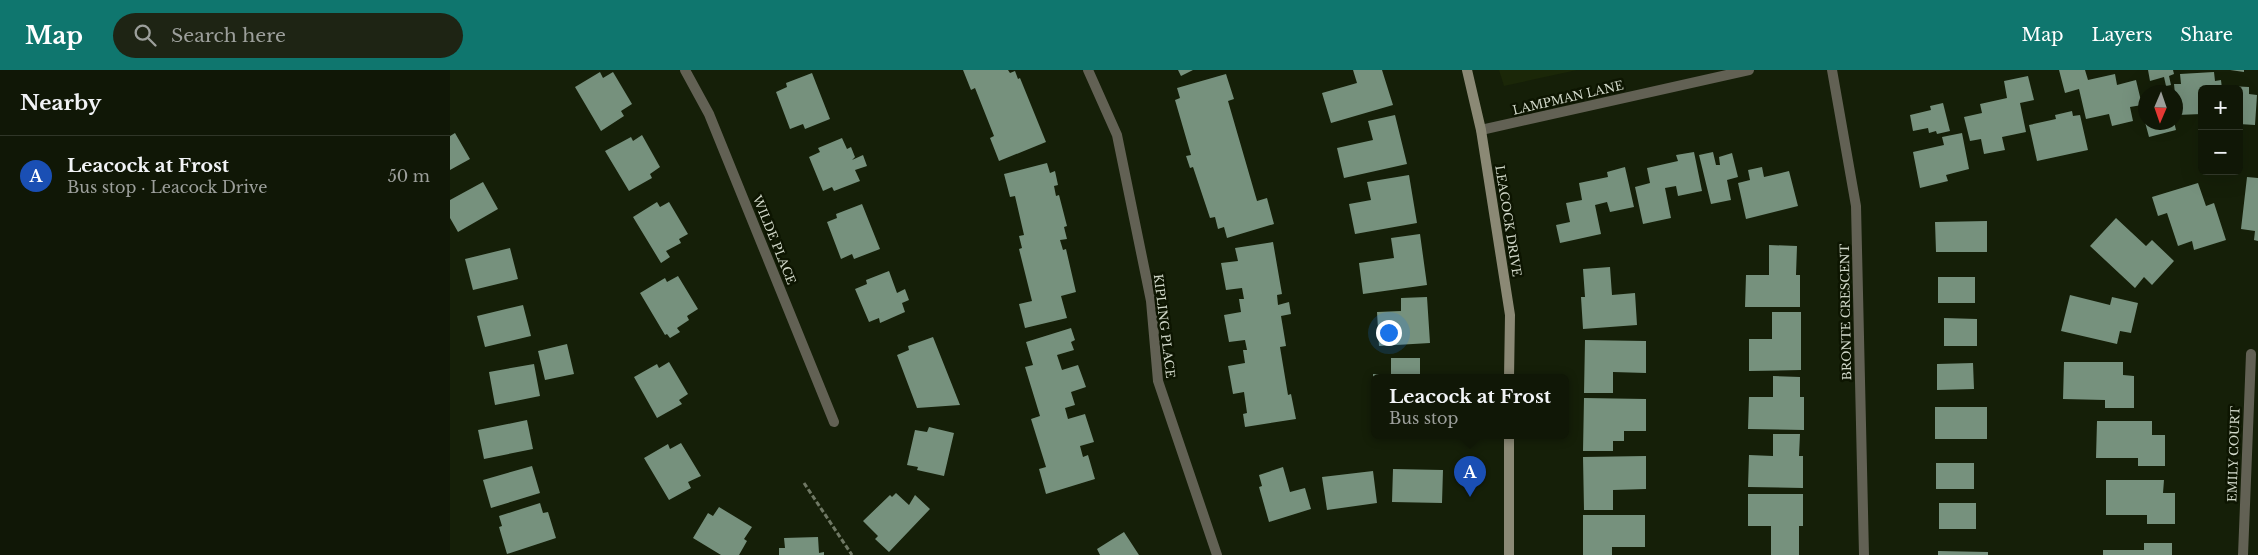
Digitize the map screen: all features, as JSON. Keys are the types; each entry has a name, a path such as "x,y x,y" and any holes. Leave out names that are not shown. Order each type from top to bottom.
{"street":[{"name":"WILDE PLACE","path":"685,70 716,132 834,422"},
{"name":"KIPLING PLACE","path":"1088,70 1117,134 1151,301 1158,382 1217,555"},
{"name":"LEACOCK DRIVE","path":"1467,70 1481,130 1510,315 1509,374"},
{"name":"LAMPMAN LANE","path":"1481,130 1749,70"},
{"name":"BRONTE CRESCENT","path":"1832,70 1856,206 1864,555"},
{"name":"EMILY COURT","path":"2243,555 2250,354"},
{"path":"1509,439 1509,555"}],"path":[{"path":"804,482 852,555"}],"shaded area":[{"path":"1499,70 1577,70 1504,86"}],"building":[{"path":"963,70 1008,70 1010,73 1015,71 1018,79 1020,78 1046,142 999,161 990,138 994,136 975,88 971,90"},
{"path":"1178,70 1193,70 1181,76"},
{"path":"1353,70 1382,70 1393,105 1331,123 1322,93 1357,83"},
{"path":"2059,70 2085,70 2088,80 2115,74 2117,85 2136,80 2138,106 2130,107 2133,121 2112,126 2109,114 2086,119 2079,89 2065,93"},
{"path":"2148,70 2173,70 2174,74 2169,76 2171,85 2166,85 2164,77 2150,81"},
{"path":"600,72 603,78 613,72 632,104 621,111 624,116 601,131 575,87"},
{"path":"2214,72 2215,81 2221,80 2222,85 2198,85 2198,114 2183,115 2183,85 2174,84 2181,84 2180,74"},
{"path":"812,73 830,119 805,129 803,124 790,129 776,92 787,87 786,83"},
{"path":"1226,74 1234,99 1228,101 1257,201 1267,198 1274,224 1227,238 1224,227 1218,229 1215,217 1210,218 1193,167 1190,168 1186,156 1191,155 1175,100 1180,98 1177,88"},
{"path":"2028,76 2034,100 2020,103 2026,132 2002,137 2005,150 1984,154 1981,139 1970,141 1964,117 1982,113 1980,104 2007,98 2004,81"},
{"path":"2243,87 2249,87 2249,94 2257,95 2255,125 2243,124"},
{"path":"1943,103 1950,131 1937,134 1936,131 1929,133 1928,128 1913,131 1910,115 1931,110 1930,106"},
{"path":"2072,111 2073,116 2080,115 2088,150 2037,161 2029,125 2056,119 2055,115"},
{"path":"1395,115 1407,164 1344,178 1337,148 1373,140 1368,121"},
{"path":"2147,130 2176,130 2149,137"},
{"path":"455,133 470,159 450,170 450,136"},
{"path":"1962,133 1969,169 1946,175 1948,181 1920,188 1913,152 1944,145 1942,137"},
{"path":"642,135 660,167 650,174 652,178 629,191 605,151 631,137 633,141"},
{"path":"842,138 847,149 851,147 855,157 852,160 863,155 867,166 855,170 860,181 834,191 832,187 823,191 809,157 820,152 818,148"},
{"path":"1694,152 1702,191 1678,196 1676,186 1665,188 1671,218 1643,224 1635,187 1650,183 1647,168 1678,161 1676,155"},
{"path":"1713,152 1716,165 1720,165 1719,157 1732,153 1738,177 1727,180 1731,200 1711,204 1699,155"},
{"path":"1047,163 1050,173 1055,171 1058,185 1054,186 1056,196 1059,195 1067,226 1064,227 1067,239 1060,240 1063,250 1066,249 1076,292 1061,296 1067,318 1025,328 1019,304 1032,301 1019,249 1022,248 1019,236 1024,235 1015,196 1010,197 1004,174"},
{"path":"1625,167 1634,207 1610,212 1607,202 1595,205 1601,234 1560,243 1556,225 1570,222 1566,203 1582,200 1579,183 1608,177 1607,172"},
{"path":"1762,167 1764,177 1789,171 1798,206 1746,219 1738,183 1750,180 1748,170"},
{"path":"1409,175 1417,223 1355,234 1349,204 1371,200 1367,182"},
{"path":"2247,177 2258,178 2258,241 2254,240 2255,231 2241,229"},
{"path":"483,182 498,209 458,232 450,218 450,200"},
{"path":"2198,183 2206,206 2214,203 2226,240 2194,250 2192,241 2178,246 2167,213 2158,216 2152,197"},
{"path":"657,202 660,207 669,202 688,234 679,239 681,243 666,251 670,257 661,263 633,217"},
{"path":"862,204 880,249 854,259 852,254 841,259 827,222 837,218 836,214"},
{"path":"2116,218 2146,246 2152,240 2174,261 2152,285 2144,277 2135,288 2090,246"},
{"path":"1987,221 1987,252 1936,252 1935,222"},
{"path":"1420,234 1427,285 1363,294 1359,263 1394,258 1391,238"},
{"path":"1273,242 1282,294 1277,295 1278,305 1289,302 1291,314 1281,316 1286,346 1280,347 1288,395 1291,394 1296,419 1245,427 1243,414 1247,413 1244,392 1233,394 1228,366 1245,363 1243,350 1247,350 1245,340 1229,342 1224,315 1241,312 1239,299 1244,299 1242,288 1226,290 1221,263 1238,261 1235,248"},
{"path":"1769,245 1797,246 1796,275 1800,275 1800,307 1745,307 1746,275 1769,275"},
{"path":"510,248 518,279 473,290 465,259"},
{"path":"1610,267 1612,295 1635,293 1637,325 1583,329 1581,297 1585,297 1583,269"},
{"path":"889,271 897,293 905,289 909,300 902,303 905,312 880,323 879,318 869,322 855,289 867,284 866,280"},
{"path":"678,276 698,309 687,316 689,320 677,328 680,332 670,338 667,334 665,335 640,293 665,278 667,282"},
{"path":"1938,277 1975,277 1975,303 1938,303"},
{"path":"2070,295 2110,305 2112,297 2138,303 2131,333 2120,331 2117,344 2061,331"},
{"path":"1427,297 1430,343 1379,346 1377,312 1401,311 1401,298"},
{"path":"523,305 531,336 485,347 477,316"},
{"path":"1772,312 1801,312 1801,370 1749,371 1749,339 1772,339"},
{"path":"1944,318 1977,319 1977,346 1944,346"},
{"path":"1071,328 1075,340 1071,342 1074,350 1057,355 1062,370 1078,365 1086,387 1071,392 1075,405 1065,408 1068,419 1085,414 1094,442 1080,446 1083,457 1088,455 1095,479 1046,494 1039,469 1046,467 1031,419 1040,416 1025,367 1033,365 1026,342"},
{"path":"933,337 960,405 917,408 897,355 909,350 908,346"},
{"path":"1585,340 1646,341 1646,373 1613,372 1613,393 1584,393"},
{"path":"567,344 574,374 545,380 538,351"},
{"path":"1391,358 1420,358 1420,374 1391,374"},
{"path":"669,362 688,394 679,400 682,404 657,418 634,377 657,364 659,368"},
{"path":"2064,362 2123,362 2123,375 2134,376 2134,408 2105,408 2105,400 2063,399"},
{"path":"1973,363 1974,389 1937,390 1937,364"},
{"path":"534,364 540,396 495,405 489,372"},
{"path":"1773,376 1800,377 1800,397 1804,397 1804,430 1748,429 1749,397 1773,397"},
{"path":"1584,398 1646,399 1646,431 1624,431 1624,441 1613,441 1613,451 1583,451"},
{"path":"1935,407 1987,407 1987,439 1935,439"},
{"path":"527,420 533,449 484,459 478,430"},
{"path":"2097,421 2152,421 2152,435 2165,435 2165,466 2138,466 2138,458 2096,458"},
{"path":"929,427 954,433 944,476 917,470 918,467 907,465 915,430 927,432"},
{"path":"1773,434 1800,434 1799,456 1803,456 1803,488 1748,487 1749,455 1773,456"},
{"path":"681,443 701,476 688,482 691,488 669,500 644,458 668,444 670,449"},
{"path":"1646,456 1646,489 1613,490 1613,510 1584,510 1583,457"},
{"path":"1936,463 1974,463 1974,489 1936,489"},
{"path":"532,466 540,493 491,508 483,480"},
{"path":"1283,467 1290,492 1305,488 1311,509 1269,522 1259,487 1262,486 1259,475"},
{"path":"1393,469 1443,470 1442,503 1392,502"},
{"path":"1373,471 1377,503 1327,510 1322,477"},
{"path":"2106,480 2164,480 2163,493 2175,493 2175,524 2147,524 2147,515 2106,515"},
{"path":"896,493 909,505 915,495 930,509 889,552 875,539 878,536 863,521 890,495 892,497"},
{"path":"1748,494 1803,494 1803,526 1799,526 1799,555 1771,555 1771,526 1748,526"},
{"path":"540,503 543,513 548,512 556,538 507,554 499,527 502,526 499,516"},
{"path":"1939,503 1976,503 1976,529 1939,529"},
{"path":"719,507 752,527 744,539 747,541 739,555 721,555 693,538 708,513 713,516"},
{"path":"1583,515 1645,515 1645,547 1612,547 1612,555 1583,555"},
{"path":"1124,532 1139,555 1100,555 1097,549"},
{"path":"818,537 819,553 824,552 824,555 779,555 779,548 785,548 784,538"},
{"path":"2144,543 2172,543 2172,555 2103,555 2103,550 2144,550"},
{"path":"1938,551 1988,552 1988,555 1938,555"}],"place":[{"name":"Leacock at Frost","path":"1470,497"}]}
